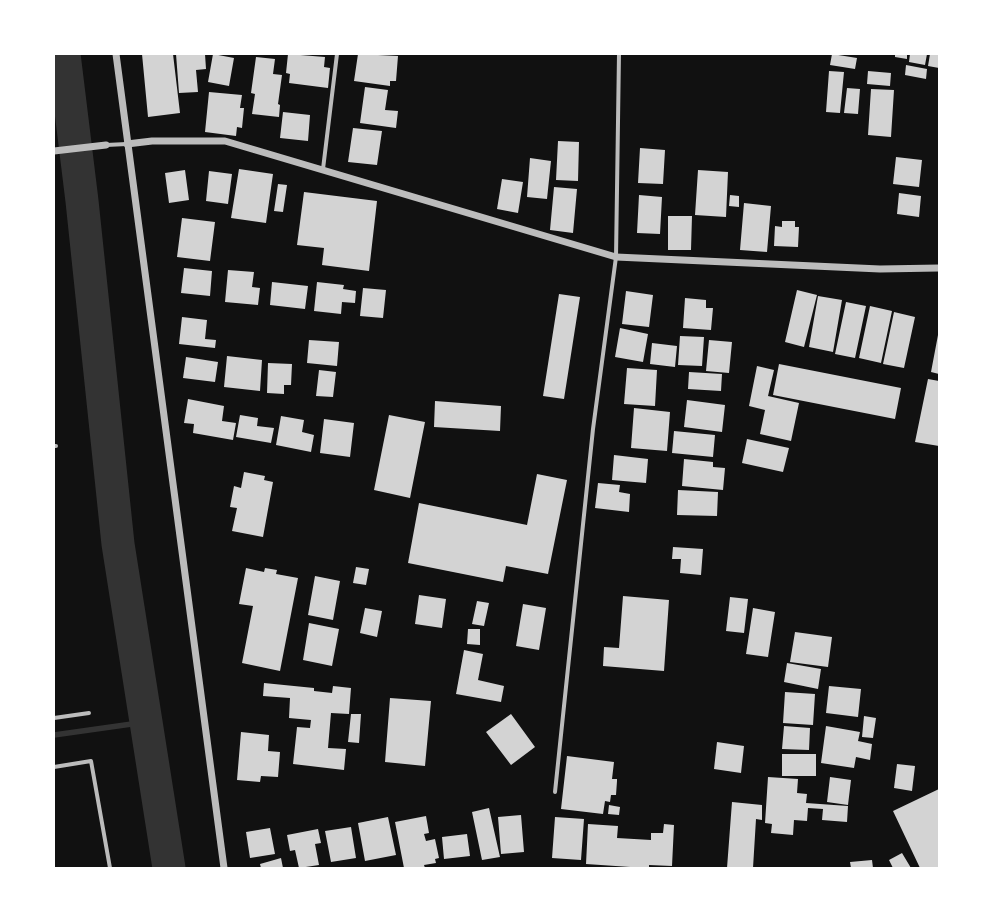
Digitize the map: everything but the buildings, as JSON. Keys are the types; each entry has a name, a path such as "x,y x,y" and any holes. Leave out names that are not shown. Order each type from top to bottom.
{"street":[{"path":"116,54 224,868"},
{"path":"323,169 337,54"},
{"path":"555,792 593,429 616,257 620,54"},
{"path":"54,151 106,144 127,144 152,141 225,141 616,257 880,270 939,268"},
{"path":"54,718 89,713"},
{"path":"54,766 92,761 110,868"}],"waterway":[{"path":"64,54 82,201 118,544 169,868"},
{"path":"54,735 146,722"}]}
